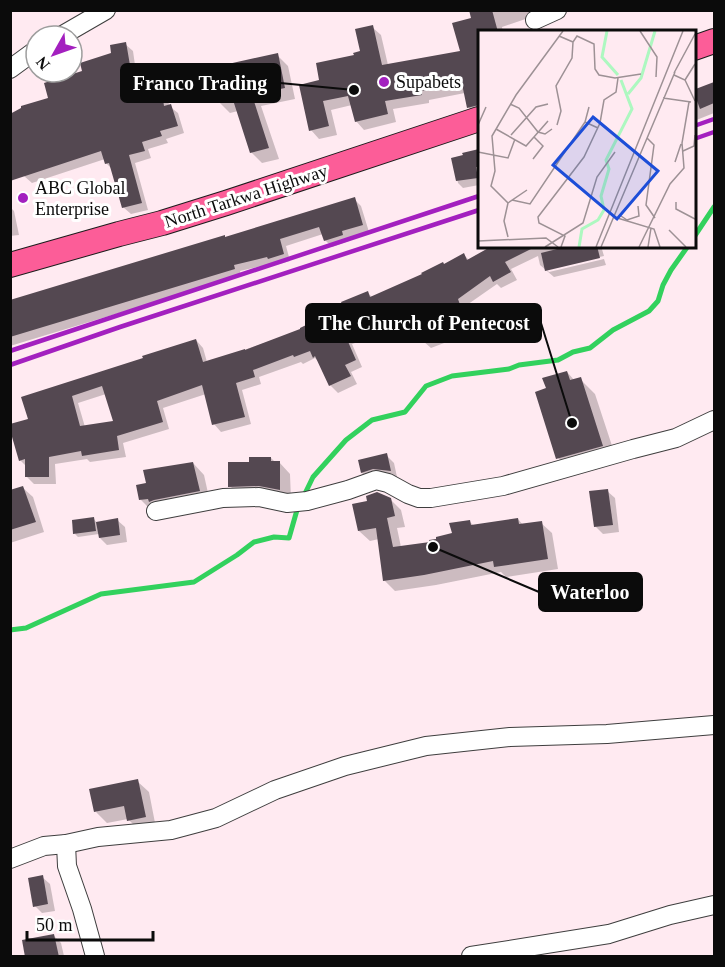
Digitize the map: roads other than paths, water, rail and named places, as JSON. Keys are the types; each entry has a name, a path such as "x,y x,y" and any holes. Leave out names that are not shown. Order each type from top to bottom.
{"main road":[{"path":"695,47 714,41"},
{"name":"North Tarkwa Highway","path":"10,265 162,223 478,119"}],"street":[{"path":"82,24 106,10"},
{"path":"535,20 557,10"},
{"path":"10,69 24,59"},
{"path":"156,511 224,498 259,497 287,502 307,501 376,480 388,483 418,498 431,498 503,486 633,448 676,438 714,420"},
{"path":"10,859 44,846 98,837 171,830 216,818 275,790 345,766 426,746 510,737 607,734 714,725"},
{"path":"66,844 67,866 95,957"},
{"path":"471,957 609,934 670,915 714,905"}],"waterway":[{"path":"695,236 714,207"},
{"path":"10,630 26,628 101,594 194,582 254,542 274,537 289,538 297,510 313,477 346,440 372,420 405,412 426,386 452,376 558,360 573,352 590,348 613,330 649,311 658,301 671,270 687,248"}],"railway":[{"path":"695,126 714,119"},
{"path":"695,139 714,132"},
{"path":"10,351 478,196"},
{"path":"10,365 478,210"}],"place":[{"name":"Supabets","path":"384,82"},
{"name":"Franco Trading","path":"354,90"},
{"name":"ABC Global Enterprise","path":"23,198"},
{"name":"The Church of Pentecost","path":"572,423"},
{"name":"Waterloo","path":"433,547"}]}
